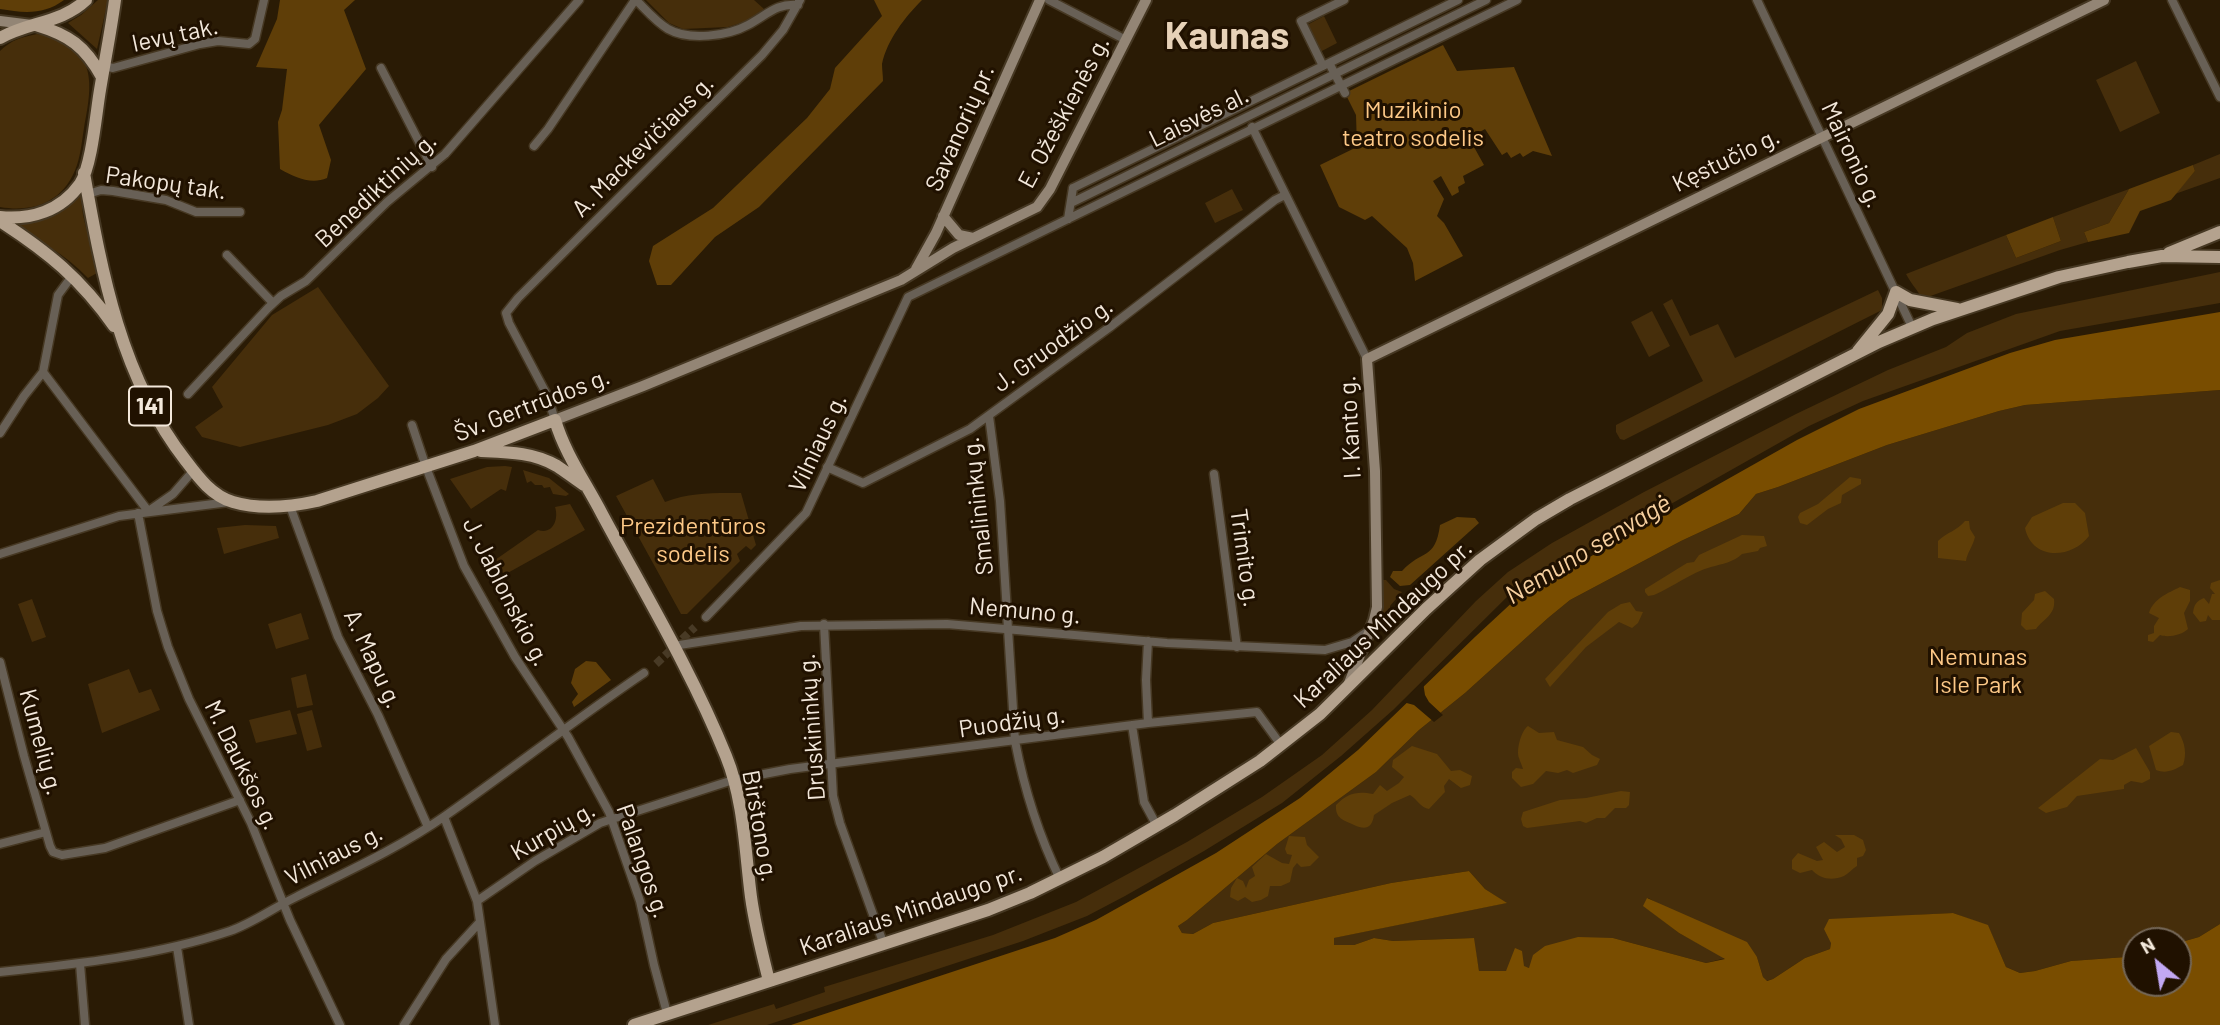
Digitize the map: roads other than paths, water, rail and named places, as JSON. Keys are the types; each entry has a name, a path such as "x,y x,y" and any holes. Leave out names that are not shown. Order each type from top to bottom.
{"main road":[{"path":"0,38 12,31 72,12 86,0"},
{"path":"103,71 115,0"},
{"path":"35,25 59,32 74,41 103,71"},
{"name":"141","path":"103,71 85,173 106,284 120,334 149,406 177,450 213,491 232,502"},
{"path":"0,219 42,214 53,208 79,184 85,173"},
{"name":"141","path":"0,219 37,245 87,289 120,334"},
{"name":"Karaliaus Mindaugo pr.","path":"634,1025 1003,905 1060,879 1157,825 1239,775 1281,745 1320,714 1480,560 1536,519 1605,481 1912,327 2059,277 2162,256 2220,232"},
{"name":"Karaliaus Mindaugo pr.","path":"2162,256 2220,257"},
{"path":"1855,354 1888,314 1896,292 1910,300 1961,309"},
{"name":"Šv. Gertrūdos g.","path":"232,502 267,507 317,501 474,451 555,419"},
{"name":"Birštono g.","path":"555,419 564,445 711,722 733,780 756,927 769,981"},
{"path":"474,451 527,455 544,460 556,465 587,488"}],"street":[{"name":"Ievų tak.","path":"103,71 200,44 218,41 249,44 255,39 264,0"},
{"name":"Benediktinių g.","path":"188,394 273,303 306,281 387,202 445,154 579,0"},
{"path":"534,146 636,0 667,29 691,35 745,27 778,6 799,2"},
{"name":"Savanorių pr.","path":"914,271 943,216 1040,0"},
{"path":"1049,0 1126,40"},
{"name":"E. Ožeškienės g.","path":"973,238 1037,206 1050,189 1146,0"},
{"path":"1343,0 1301,21 1343,90"},
{"path":"1073,188 1457,0"},
{"name":"Laisvės al.","path":"1071,203 1486,0"},
{"path":"1068,219 1253,129 1343,90 1441,42 1517,0"},
{"name":"Maironio g.","path":"1757,0 1912,327"},
{"name":"Kęstučio g.","path":"1367,359 2104,0"},
{"path":"2172,0 2220,97"},
{"name":"A. Mackevičiaus g.","path":"555,419 547,395 506,313 762,55 783,30 799,2"},
{"path":"1427,15 1441,42"},
{"path":"0,21 35,25"},
{"path":"381,68 432,167"},
{"name":"I. Kanto g.","path":"1241,106 1367,359 1375,471 1377,607 1348,687"},
{"path":"1073,188 1092,208"},
{"path":"1068,219 1073,188"},
{"name":"Pakopų tak.","path":"88,194 101,190 113,191 166,201 196,212 240,212"},
{"name":"J. Gruodžio g.","path":"827,467 863,483 941,444 989,416 1285,195"},
{"path":"943,216 960,235 973,238"},
{"name":"Vilniaus g.","path":"706,617 806,513 908,297 1068,219"},
{"path":"914,271 973,238"},
{"path":"227,255 273,303"},
{"name":"Šv. Gertrūdos g.","path":"555,419 643,386 901,280 914,271"},
{"path":"0,433 43,372 58,295 72,276"},
{"path":"43,372 148,511"},
{"name":"Smalininkų g.","path":"989,416 1000,501 1015,741 1021,772 1049,857 1060,879"},
{"name":"J. Jablonskio g.","path":"412,425 464,566 515,657 563,730"},
{"name":"Šv. Gertrūdos g.","path":"148,511 173,494 193,471"},
{"name":"Trimito g.","path":"1214,474 1237,647"},
{"name":"Šv. Gertrūdos g.","path":"0,554 119,516 232,502"},
{"name":"A. Mapu g.","path":"290,506 338,637 378,715 428,827"},
{"name":"M. Daukšos g.","path":"138,513 157,611 168,647 189,699 251,823 283,903 340,1025"},
{"name":"Nemuno g.","path":"673,646 775,629 824,624 947,624 1148,641 1325,650 1352,642 1370,630"},
{"name":"Druskininkų g.","path":"824,624 833,796 840,823 884,945"},
{"path":"1148,641 1146,680 1149,723"},
{"name":"Kumelių g.","path":"0,662 46,832"},
{"name":"Vilniaus g.","path":"0,972 80,964 177,947 249,923 364,863 444,817 644,673"},
{"name":"Puodžių g.","path":"733,780 831,764 1132,725 1257,712 1281,745"},
{"path":"1132,725 1144,803 1157,825"},
{"name":"Palangos g.","path":"563,730 611,820 640,901 667,1013"},
{"name":"Kurpių g.","path":"477,901 573,837 611,820 733,780"},
{"path":"0,844 46,832 56,854 91,851 165,828 240,800"},
{"path":"444,817 477,901 495,1025"},
{"path":"404,1025 446,959 479,923"},
{"path":"177,947 189,1025"},
{"path":"80,964 85,1025"}],"tunnel":[{"path":"656,664 695,627"}],"district":[{"name":"Kaunas","path":"1227,36"}],"park label":[{"name":"Muzikinio teatro sodelis","path":"1413,124"},
{"name":"Prezidentūros sodelis","path":"693,540"},
{"name":"Nemunas Isle Park","path":"1978,671"}],"water label":[{"name":"Nemuno senvagė","path":"1588,549"}]}
